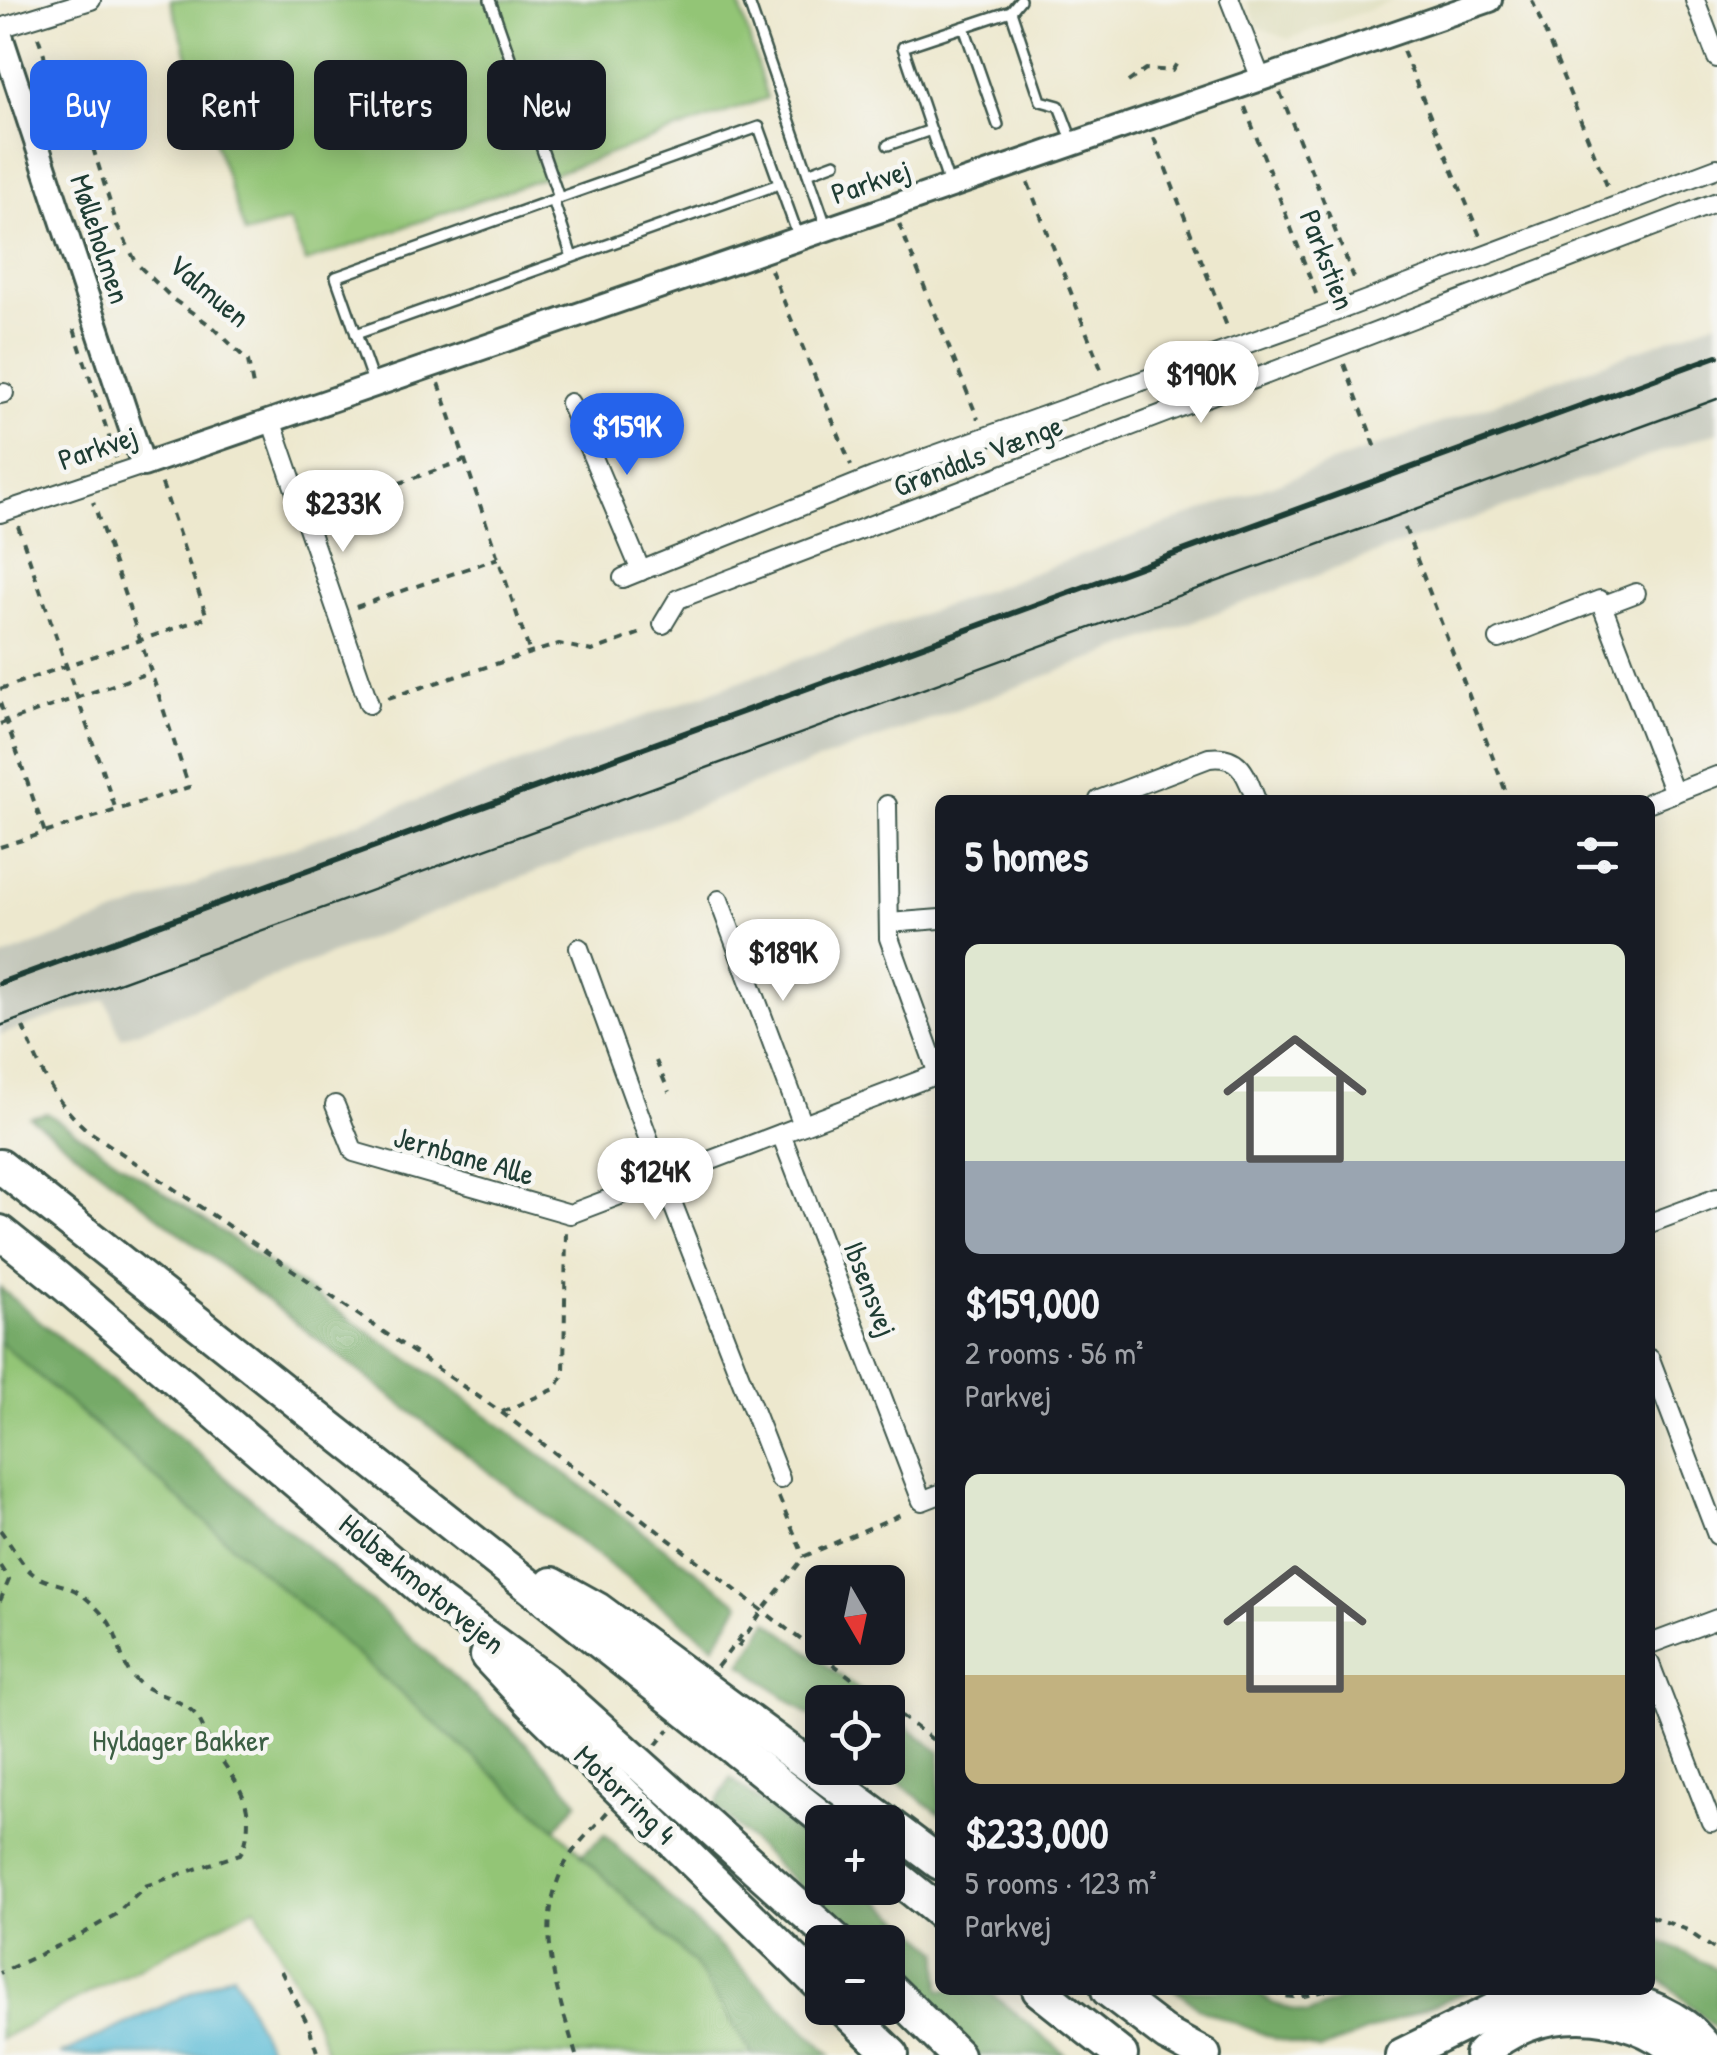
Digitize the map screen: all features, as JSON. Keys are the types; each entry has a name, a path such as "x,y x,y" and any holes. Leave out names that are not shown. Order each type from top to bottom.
{"highway":[{"path":"0,1166 807,1805"},
{"name":"Holbækmotorvejen","path":"0,1232 433,1598 548,1682 819,1925"},
{"path":"473,1541 598,1609 863,1805"},
{"name":"Motorring 4","path":"433,1598 531,1704 805,1970"},
{"path":"905,1837 935,1859"},
{"path":"905,1884 935,1908"},
{"path":"1045,1995 1121,2055"},
{"path":"1115,1995 1167,2035 1204,2055"},
{"path":"1402,2055 1512,2002 1544,1995"},
{"path":"1612,1995 1646,2005 1686,2027 1712,2055"},
{"path":"905,2004 957,2055"},
{"path":"1481,2055 1520,2028 1558,2017 1598,2016 1636,2025 1681,2055"},
{"path":"861,2025 892,2055"}],"street":[{"path":"0,31 91,0"},
{"path":"1230,0 1267,77"},
{"name":"Parkvej","path":"6,511 1490,0"},
{"path":"1695,0 1717,58"},
{"name":"Mølleholmen","path":"0,31 149,462"},
{"path":"623,578 859,483 1324,316 1717,168"},
{"name":"Grøndals Vænge","path":"664,624 678,598 1717,202"},
{"path":"570,403 641,571"},
{"path":"272,420 369,704"},
{"path":"1602,606 1636,593"},
{"path":"1499,639 1600,600 1674,793"},
{"path":"1111,795 1217,756 1235,762 1254,795"},
{"path":"1655,800 1717,776"},
{"path":"887,805 889,938 935,1063"},
{"path":"719,900 803,1126"},
{"path":"889,922 935,920"},
{"path":"579,948 663,1179 780,1479"},
{"name":"Jernbane Alle","path":"336,1105 354,1152 566,1214 935,1076"},
{"name":"Ibsensvej","path":"781,1134 931,1498"},
{"path":"1655,1221 1717,1198"},
{"path":"1655,1373 1717,1535"},
{"path":"1655,1642 1717,1619"},
{"path":"1655,1677 1711,1822"}],"lane":[{"path":"490,0 572,257"},
{"path":"748,0 826,229"},
{"path":"950,186 903,46 1010,12 1020,0"},
{"path":"1010,12 1041,101 1059,106 1073,143"},
{"path":"964,27 998,126"},
{"path":"374,385 336,277 759,127 799,238"},
{"path":"888,145 931,130"},
{"path":"808,173 835,163"},
{"path":"356,334 780,184"}],"path":[{"path":"1532,0 1616,206"},
{"name":"Valmuen","path":"32,18 44,54 46,83 88,132 117,225 137,264 174,300 213,327 248,360 254,390"},
{"path":"1396,32 1488,254"},
{"path":"1128,82 1146,69 1172,70 1178,64"},
{"path":"1267,77 1364,301"},
{"name":"Parkstien","path":"1237,87 1324,316"},
{"path":"1147,118 1236,348"},
{"path":"1020,162 1110,392"},
{"path":"892,206 985,437"},
{"path":"763,250 859,483"},
{"name":"Parkstien","path":"1338,348 1376,448"},
{"path":"432,365 530,653"},
{"path":"304,516 465,460"},
{"path":"0,688 206,617 149,462"},
{"path":"0,847 189,787 87,484"},
{"path":"6,511 67,666 116,810"},
{"path":"1406,528 1507,795"},
{"path":"338,613 498,558"},
{"path":"369,704 560,644 592,651 664,624"},
{"path":"3,723 151,672"},
{"path":"0,703 3,723 45,832"},
{"path":"23,1027 48,1085 65,1110 86,1130 501,1412 860,1685"},
{"path":"656,1060 669,1092"},
{"path":"501,1412 555,1389 564,1374 566,1214"},
{"path":"780,1479 776,1488 805,1556"},
{"path":"728,1654 805,1556 931,1498"},
{"path":"0,1530 36,1577 74,1590 104,1617 135,1680 177,1700 200,1719 210,1743 242,1788 249,1811 240,1854 145,1886 115,1915 0,1973"},
{"path":"0,1566 9,1580 0,1601"},
{"path":"738,1648 762,1611"},
{"path":"905,1719 935,1741"},
{"path":"650,1753 672,1726"},
{"path":"576,2055 552,1972 552,1900 565,1864 610,1809"},
{"path":"1655,1918 1685,1929 1717,1952"},
{"path":"281,1971 309,2027 318,2055"},
{"path":"1279,1995 1306,1995"}],"shaded area":[{"path":"1247,0 1396,0 1288,39 1258,27"},
{"path":"1717,321 1717,432 1399,545 747,787 121,1038 106,1000 0,1035 0,958"}],"green space":[{"path":"170,0 738,0 767,98 306,262 289,221 245,234 218,150 294,150 294,60 189,60"},
{"path":"47,1113 444,1383 740,1604 714,1646 30,1117"},
{"path":"0,1288 383,1612 529,1746 578,1801 556,1829 0,1342"},
{"name":"Hyldager Bakker","path":"0,1342 556,1829 693,1962 753,2055 328,2055 313,2016 256,1907 0,2039"},
{"path":"768,1621 805,1649 805,1665 826,1665 853,1685 805,1685 805,1712 741,1664"},
{"path":"905,1725 935,1748 935,1810 902,1785 905,1785"},
{"path":"731,1778 805,1839 805,1892 715,1806"},
{"path":"605,1835 831,2055 753,2055 693,1962 581,1855"},
{"path":"818,1905 885,1905 935,1947 935,1995 993,1995 1066,2055 975,2055 905,1988 905,1925 839,1925"},
{"path":"1655,1938 1717,1969 1717,2029 1663,1981 1655,1980"},
{"path":"1182,1995 1261,1995 1272,2003 1307,2014 1351,1995 1458,1995 1320,2050 1276,2039 1202,2010"}],"water":[{"path":"233,1973 272,2055 60,2055"}],"tram line":[{"path":"0,1026 1717,399"}],"railway":[{"path":"0,983 1717,356"}]}
